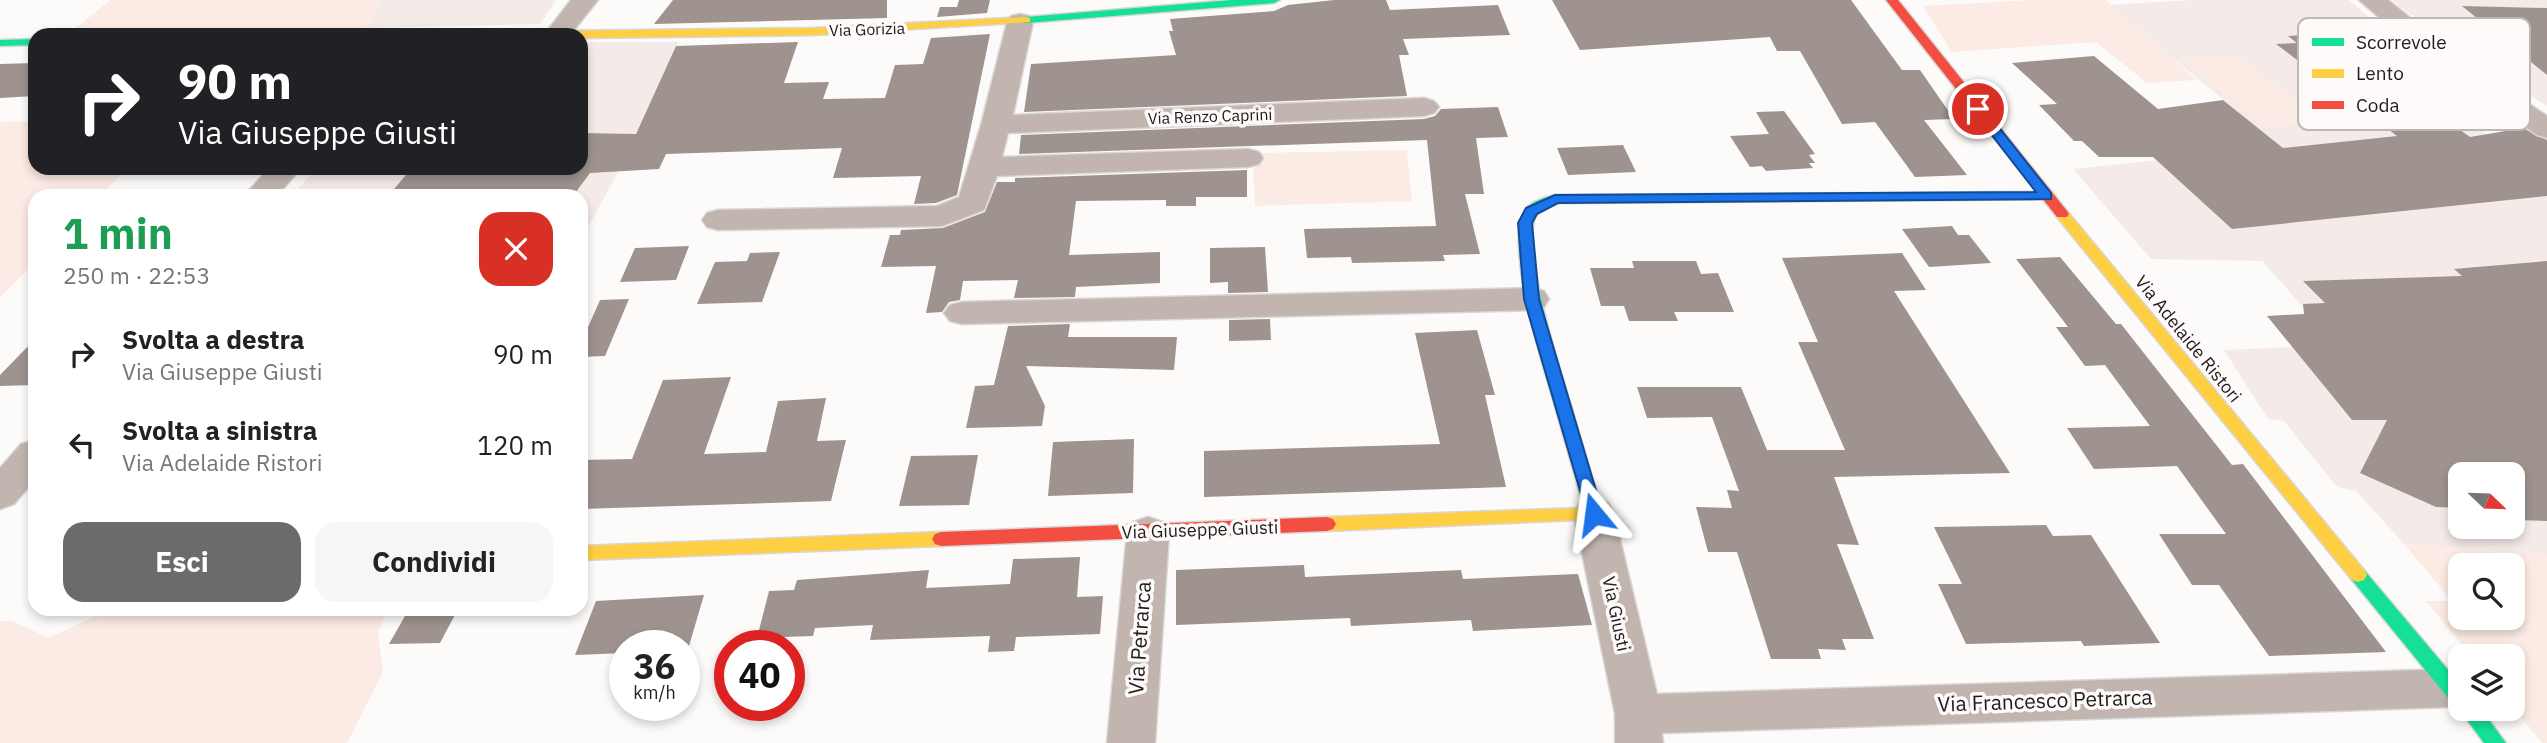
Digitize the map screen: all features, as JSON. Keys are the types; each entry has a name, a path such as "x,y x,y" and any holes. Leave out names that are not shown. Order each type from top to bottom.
{"street":[{"path":"562,28 585,0"},
{"name":"Via Gorizia","path":"588,34 735,34 1020,22 1274,0"},
{"name":"Via Adelaide Ristori","path":"1892,0 2046,196 2448,683"},
{"path":"2372,0 2394,18"},
{"path":"718,220 942,216 973,203 996,125 1020,22"},
{"path":"0,43 28,42"},
{"name":"Via Renzo Caprini","path":"996,125 1424,107"},
{"path":"2530,117 2547,129"},
{"path":"982,167 1248,158"},
{"path":"266,189 280,175"},
{"path":"1594,514 1531,299 1525,223 1531,211 1555,199 2046,196"},
{"path":"962,313 1531,299"},
{"path":"0,494 28,462"},
{"name":"Via Giuseppe Giusti","path":"588,553 1594,514"},
{"name":"Via Giusti","path":"1594,514 1639,729"},
{"name":"Via Petrarca","path":"1131,743 1148,533"},
{"name":"Via Francesco Petrarca","path":"1639,729 2448,698"},
{"name":"Via Adelaide Ristori","path":"2478,721 2496,743"}],"shaded area":[{"path":"110,0 382,0 367,28 76,28"},
{"path":"382,0 556,0 540,24 367,28"},
{"path":"2029,0 2105,0 2197,80 2147,83 2096,42 1952,52 1923,6"},
{"path":"2193,0 2349,0 2370,18 2298,18 2298,130 2481,130 2547,198 2547,556 2404,544 2356,491 2337,487 2284,421 2268,419 2224,350 2337,345 2262,261 2151,259 2073,169 2282,147 2107,5"},
{"path":"2392,0 2547,0 2547,106 2530,95 2530,18 2415,18"},
{"path":"588,42 678,42 619,171 588,227 588,189 298,189 310,175 588,175"},
{"path":"2236,55 2298,102 2298,124 2267,127 2182,60"},
{"path":"28,121 28,175 120,175 107,189 28,189 28,269 0,297 0,122"},
{"path":"1407,150 1412,201 1255,206 1253,164 1256,153"},
{"path":"2404,544 2511,553 2448,553 2448,596"},
{"path":"2525,554 2547,556 2547,743 2542,743 2524,721 2525,644 2461,644 2450,630 2525,630"},
{"path":"2426,601 2448,601 2448,628"},
{"path":"386,616 378,633 383,672 347,743 0,743 0,621 12,621 49,638 93,617"}],"building":[{"path":"673,0 887,0 887,18 654,24"},
{"path":"959,0 990,0 987,13 937,17 940,7 957,7"},
{"path":"1334,0 1386,0 1390,10 1498,5 1510,35 1403,39 1409,55 1399,55 1407,96 1024,112 1031,64 1176,55 1169,31 1173,31 1170,19 1274,11 1288,5"},
{"path":"1552,0 1851,0 1902,70 1920,70 1954,119 1924,120 1967,175 1915,177 1875,122 1842,124 1800,51 1777,51 1770,37 1580,50"},
{"path":"2462,6 2547,8 2547,75 2530,61 2530,18 2477,18"},
{"path":"990,34 957,195 936,203 914,204 921,176 833,178 842,148 666,154 659,169 590,173 578,189 394,189 406,175 588,175 588,133 636,134 676,46 798,42 784,83 829,82 823,99 885,98 895,65 923,64 931,38"},
{"path":"2298,35 2298,61 2276,44 2297,43 2288,36"},
{"path":"2094,56 2158,109 2223,100 2283,148 2397,136 2389,130 2460,130 2470,137 2527,130 2547,140 2547,196 2232,229 2153,157 2099,157 2082,141 2074,141 2039,105 2057,104 2012,63"},
{"path":"28,63 28,96 0,98 0,64"},
{"path":"1498,107 1508,137 1476,138 1484,194 1465,194 1480,254 1443,255 1445,261 1352,263 1351,257 1307,258 1304,229 1436,226 1427,140 1019,154 1021,135 1424,119 1435,116 1441,109"},
{"path":"1784,111 1815,154 1809,155 1815,163 1809,163 1813,168 1766,171 1762,166 1750,167 1730,136 1769,134 1756,112"},
{"path":"1623,145 1636,172 1568,175 1557,148"},
{"path":"1247,170 1247,197 1196,197 1196,206 1166,206 1166,200 1076,201 1069,255 1160,252 1160,283 1076,287 1075,297 1014,298 1018,280 963,281 960,300 949,302 942,312 926,313 936,266 881,267 890,235 900,235 901,230 943,228 985,212 997,182 1015,182 1015,178"},
{"path":"1952,226 1958,235 1969,235 1991,263 1929,267 1902,229"},
{"path":"689,246 676,280 620,282 635,248"},
{"path":"1265,247 1268,292 1228,293 1228,282 1210,283 1210,248"},
{"path":"780,252 762,302 697,304 715,262 747,261 750,253"},
{"path":"1902,253 1926,290 1894,291 2010,473 1834,477 1859,545 1837,544 1874,639 1842,639 1846,650 1818,649 1821,659 1771,659 1737,552 1708,552 1696,507 1732,508 1727,490 1739,491 1712,417 1647,418 1637,387 1741,387 1767,450 1845,450 1798,342 1818,342 1782,258"},
{"path":"2060,257 2116,324 2121,324 2232,465 2243,464 2386,652 2269,656 2219,585 2192,585 2159,534 2226,534 2177,466 2094,469 2067,428 2150,426 2105,365 2085,366 2056,327 2068,327 2016,259"},
{"path":"1632,261 1696,261 1701,274 1718,273 1734,312 1674,312 1678,321 1629,321 1624,306 1601,306 1590,268 1634,268"},
{"path":"2547,261 2547,521 2525,520 2525,462 2448,462 2448,508 2436,507 2360,473 2387,420 2352,420 2267,316 2304,314 2303,304 2325,303 2303,281 2462,276 2454,269"},
{"path":"629,299 605,356 588,357 588,327 600,300"},
{"path":"1270,319 1271,340 1229,341 1229,320"},
{"path":"1070,324 1068,337 1177,337 1174,370 1026,366 1045,406 1042,426 966,428 975,386 994,385 1008,326"},
{"path":"1477,330 1495,395 1485,395 1506,487 1204,497 1204,451 1440,444 1415,333"},
{"path":"28,346 28,385 0,386 0,375"},
{"path":"731,377 704,454 766,452 778,401 826,398 817,441 846,440 831,501 588,509 588,460 632,459 663,380"},
{"path":"1134,439 1133,493 1048,496 1053,442"},
{"path":"978,455 969,505 899,506 911,456"},
{"path":"2046,525 2053,536 2091,535 2160,643 2084,646 2081,641 1966,644 1938,584 1962,584 1934,527"},
{"path":"1080,557 1077,597 1103,596 1100,634 1016,637 1014,651 988,652 990,636 870,640 873,625 815,628 813,636 805,636 805,630 759,630 769,591 794,590 797,580 929,570 926,588 1010,584 1013,559"},
{"path":"1304,565 1305,577 1461,570 1463,579 1578,574 1592,625 1473,631 1471,620 1351,626 1350,618 1176,625 1176,570"},
{"path":"704,595 694,630 609,630 609,654 575,655 596,601"},
{"path":"405,616 454,616 440,643 389,644"}],"traffic: fast":[{"path":"1026,20 1274,0"},
{"path":"0,43 28,42"},
{"path":"1563,406 1535,306 1525,247 1526,225 1531,211 1542,204 1555,199 2046,196"},
{"path":"2358,575 2448,684"},
{"path":"2479,721 2496,743"}],"traffic: slow":[{"path":"588,34 814,32 1026,20"},
{"path":"2062,214 2358,575"},
{"path":"1327,524 1594,514 1563,406"},
{"path":"588,553 941,539"}],"traffic: jam":[{"path":"1892,0 2062,214"},
{"path":"941,539 1327,524"}],"route":[{"path":"1594,514 1531,299 1525,223 1531,211 1555,199 2046,196 1978,109"}]}
